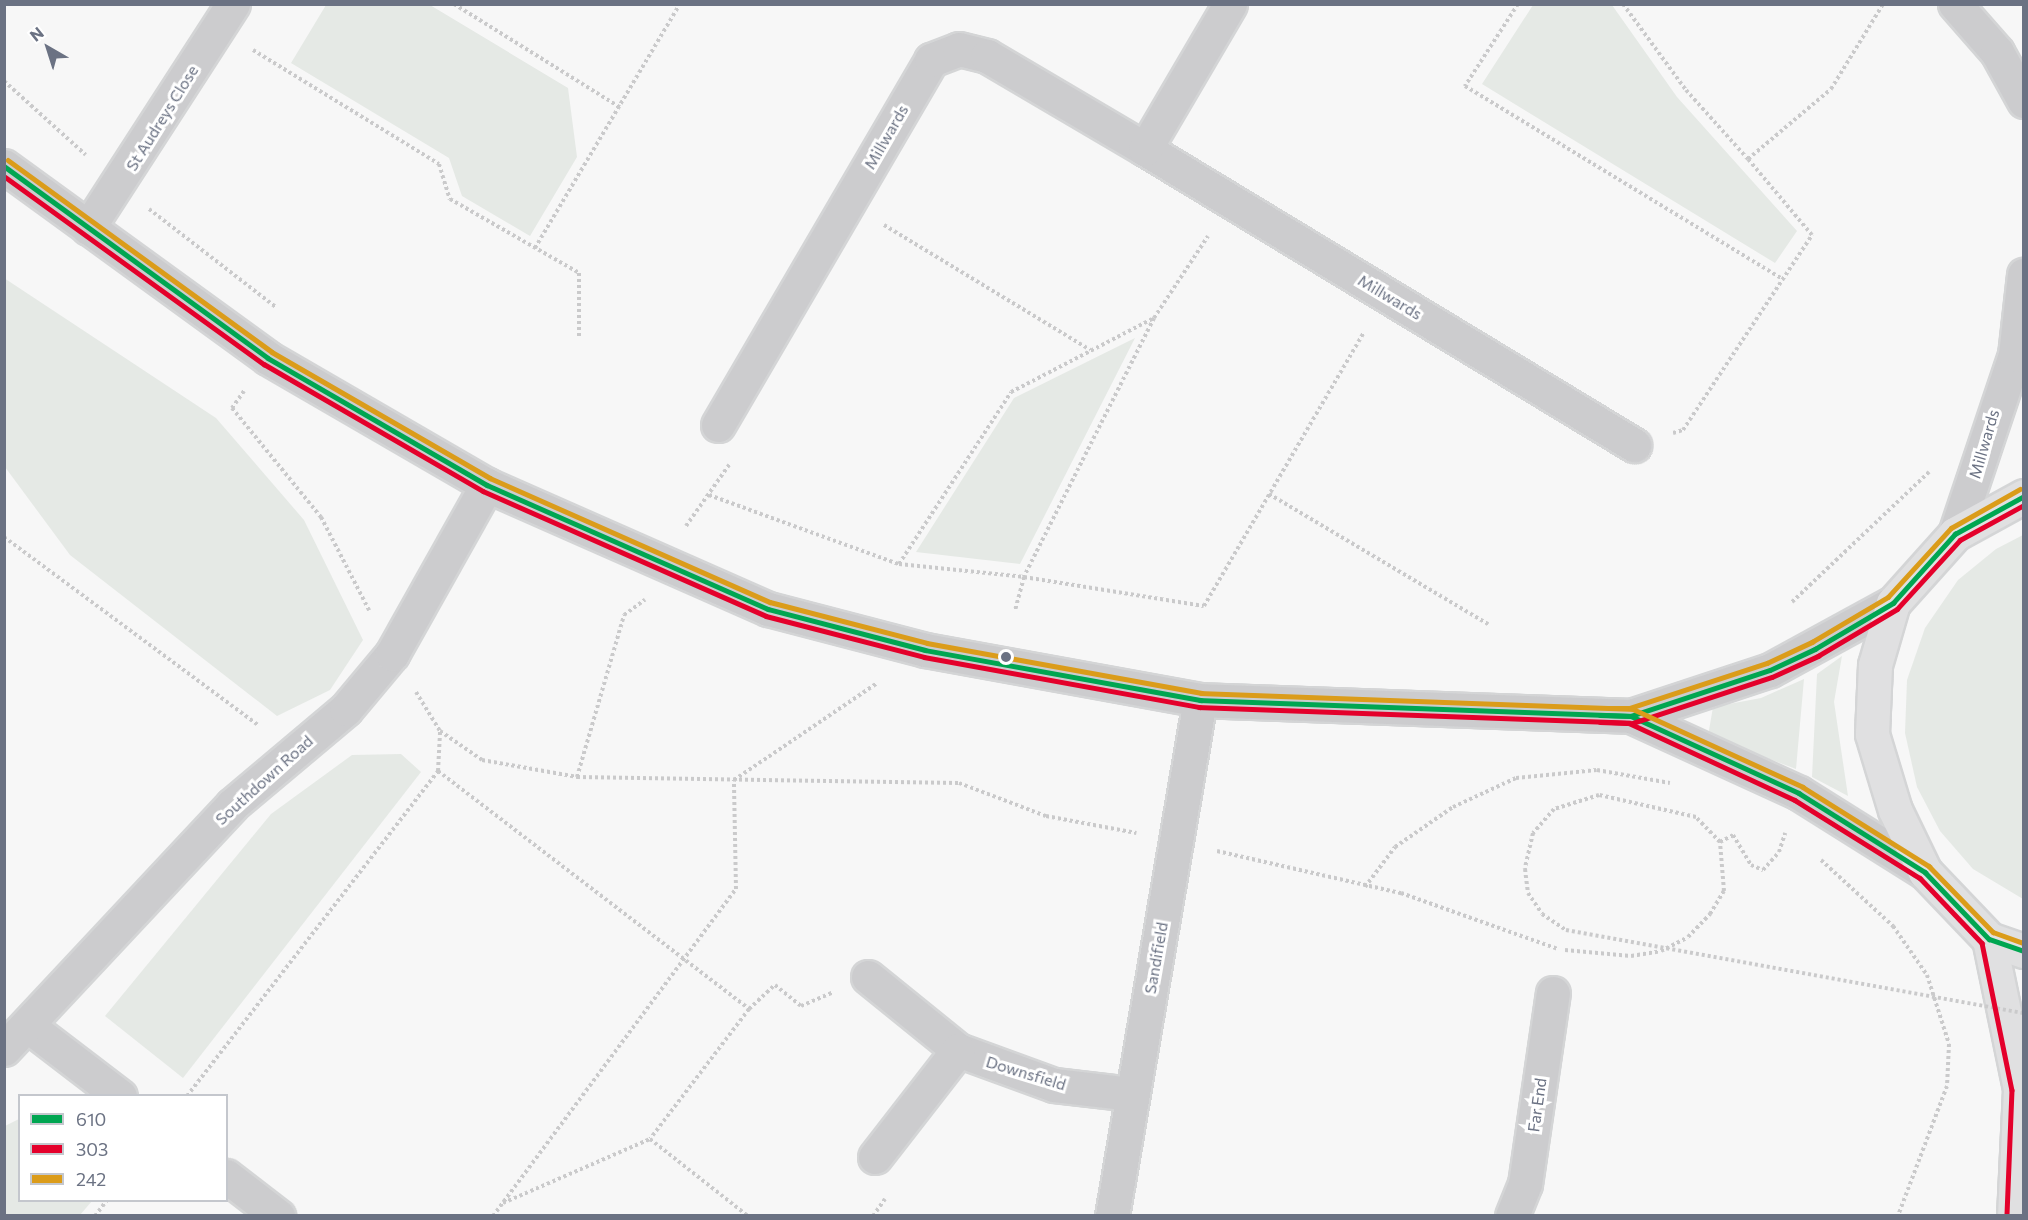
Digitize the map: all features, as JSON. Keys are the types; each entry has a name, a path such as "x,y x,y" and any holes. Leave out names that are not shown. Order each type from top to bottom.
{"main road":[{"path":"2024,496 1955,534 1893,603 1875,665 1872,734 1895,810 1925,872 1989,939 2024,951"},
{"path":"1989,939 2020,1089 2014,1215"}],"street":[{"path":"1145,149 1230,4"},
{"path":"1955,4 1997,52 2024,101"},
{"name":"St Audreys Close","path":"88,228 119,185 225,17"},
{"name":"Millwards","path":"718,424 931,60 959,49 987,56 1634,445"},
{"path":"4,166 268,358 487,485 768,609 925,650 1200,700 1631,716 1770,670 1893,603"},
{"name":"Millwards","path":"1955,534 1985,449 1992,412 2019,365 2024,274"},
{"name":"Southdown Road","path":"4,1049 232,805 346,708 392,654 487,485"},
{"name":"Sandifield","path":"1112,1215 1178,841 1200,700"},
{"path":"1631,716 1799,792 1925,872"},
{"name":"Downsfield","path":"868,977 958,1050 1054,1085 1132,1094"},
{"name":"Far End","path":"1512,1215 1526,1184 1553,993"},
{"path":"27,1025 119,1094"},
{"path":"875,1157 958,1050"},
{"path":"228,1178 278,1215"}],"path":[{"path":"454,4 621,108"},
{"path":"535,248 621,108 680,4"},
{"path":"1518,4 1465,86 1783,279"},
{"path":"1623,4 1686,90 1812,235 1683,430 1634,445"},
{"path":"1748,159 1831,89 1883,4"},
{"path":"225,17 439,164 450,199 579,273 579,339"},
{"path":"4,81 119,185 280,310"},
{"path":"1015,610 1024,577 1154,318 1231,201"},
{"path":"847,203 1091,350"},
{"path":"709,495 898,564 1024,577 1204,606 1386,295"},
{"path":"898,564 1011,392 1154,318"},
{"path":"232,408 321,517 392,654 440,731 482,760 577,777 958,783 1046,816 1178,841 1365,887 1401,893 1559,949 1631,956 1660,951 1688,937 1710,914 1724,891 1720,842 1696,817 1675,808 1599,795 1579,798 1554,809 1533,833 1525,869 1528,893 1542,914 1566,930 2024,1013"},
{"path":"1792,602 1944,458 1985,449"},
{"path":"1269,494 1488,624"},
{"path":"4,537 295,752"},
{"path":"734,780 925,650"},
{"path":"188,1094 438,771 440,731"},
{"path":"1365,887 1395,848 1453,807 1516,778 1597,770 1680,786"},
{"path":"438,771 749,1008"},
{"path":"492,1215 736,889 734,780"},
{"path":"1778,824 1796,837"},
{"path":"1720,842 1733,835 1751,865 1763,870 1770,866 1787,829"},
{"path":"1813,853 1893,926 1927,975 1949,1044 1947,1086 1898,1215"},
{"path":"502,1203 650,1139 749,1008 775,985 801,1006 868,977"},
{"path":"650,1139 748,1215"},
{"path":"95,1215 105,1202"}],"shaded area":[{"path":"326,5 430,5 568,88 577,157 530,236 462,196 449,158 291,63"},
{"path":"1533,5 1612,5 1677,97 1797,231 1775,263 1482,84"},
{"path":"4,278 216,418 304,520 363,640 330,690 277,716 70,555 5,467"},
{"path":"1135,338 1020,564 916,552 1014,398"},
{"path":"2023,535 2023,899 1973,869 1940,831 1917,787 1905,733 1907,680 1925,628 1958,580 1996,549"},
{"path":"1842,656 1834,702 1848,796 1812,777 1817,674"},
{"path":"1804,679 1796,769 1708,736 1713,707 1761,698"},
{"path":"401,754 421,772 183,1078 105,1016 271,814 352,755"},
{"path":"18,1120 18,1202 91,1202 80,1215 5,1215 5,1126"}],"transit line":[{"name":"242","path":"8,160 272,352 490,478 770,602 927,643 1201,693 1633,709 1803,787 1929,866 1993,932 2024,943"},
{"name":"610","path":"4,166 268,358 487,485 768,609 925,650 1200,700 1631,716 1799,793 1925,872 1989,939 2024,951"},
{"name":"303","path":"4,176 264,364 483,491 766,616 924,657 1199,707 1629,723 1795,800 1920,878 1982,943 2012,1090 2007,1216"},
{"name":"242","path":"1600,708 1630,708 1767,663 1812,642 1888,597 1951,528 2020,489"},
{"name":"610","path":"1600,715 1631,716 1770,670 1815,649 1893,603 1955,534 2024,496"},
{"name":"303","path":"1600,722 1633,723 1772,677 1818,656 1897,609 1960,540 2024,505"}]}
